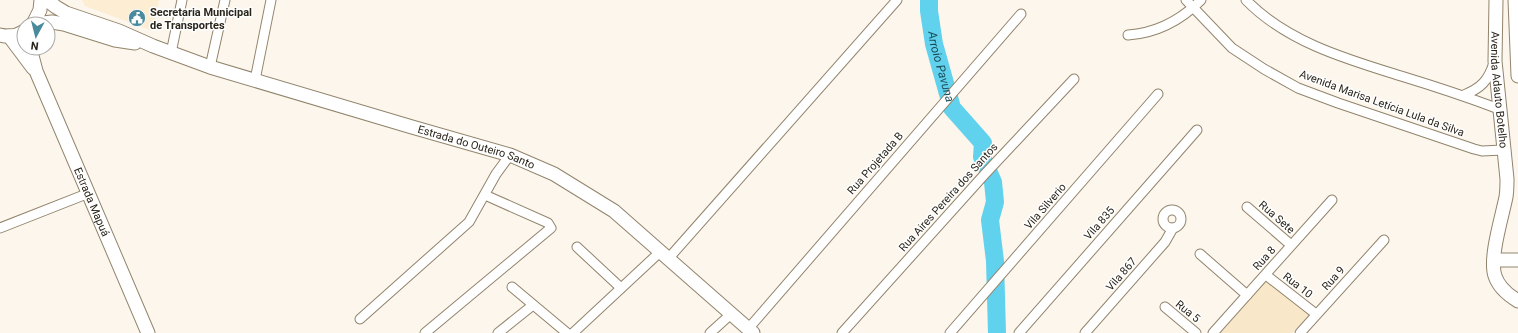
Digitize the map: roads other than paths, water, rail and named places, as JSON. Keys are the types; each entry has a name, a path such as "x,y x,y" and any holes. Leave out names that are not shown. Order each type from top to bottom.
{"street":[{"path":"38,16 41,0"},
{"name":"Estrada do Outeiro Santo","path":"47,0 66,13 119,31 171,53 210,67 510,155 554,174 599,200 624,218 750,331"},
{"path":"171,53 182,0"},
{"path":"210,67 225,0"},
{"path":"255,80 271,0"},
{"path":"574,333 621,288 664,255 897,0"},
{"name":"Avenida Marisa Letícia Lula da Silva","path":"1186,0 1192,8 1232,48 1264,69 1298,88 1474,149 1482,151 1503,150"},
{"path":"1128,35 1140,34 1159,29 1192,8 1201,0"},
{"path":"1246,0 1279,28 1300,39 1348,59 1464,96 1499,109"},
{"name":"Avenida Adauto Botelho","path":"1496,0 1495,61 1507,179 1506,196 1494,260 1495,276 1509,296 1518,301"},
{"name":"Avenida Adauto Botelho","path":"1515,0 1518,76"},
{"name":"Rua Projetada B","path":"750,331 1021,14"},
{"name":"Estrada do Outeiro Santo","path":"56,23 115,40 154,46"},
{"path":"3,36 16,34"},
{"name":"Estrada Mapuá","path":"3,36 36,71"},
{"name":"Estrada Mapuá","path":"32,56 36,71 148,333"},
{"path":"1464,96 1477,90 1489,78 1495,61"},
{"name":"Rua Aires Pereira dos Santos","path":"842,333 984,175 1074,79"},
{"name":"Vila Silverio","path":"950,333 1158,94"},
{"name":"Vila 835","path":"1019,333 1197,130"},
{"path":"360,320 461,229 473,215 496,174 510,155"},
{"path":"0,228 89,193"},
{"path":"425,333 551,228 548,223 485,195"},
{"name":"Rua 8","path":"1213,333 1332,200"},
{"name":"Rua Sete","path":"1247,207 1292,245"},
{"name":"Vila 867","path":"1085,333 1165,242 1173,228"},
{"name":"Rua 9","path":"1300,333 1384,240"},
{"path":"577,247 621,288"},
{"path":"1200,254 1246,295"},
{"path":"1494,260 1518,260"},
{"name":"Rua 10","path":"1266,275 1316,314"},
{"path":"512,287 567,333"},
{"path":"498,333 533,305"},
{"name":"Rua 5","path":"1165,307 1196,333"},
{"path":"710,333 731,314"}],"waterway":[{"name":"Arroio Pavuna","path":"929,0 929,11 934,44 952,108 983,143 982,157 993,182 995,202 990,220 995,261 997,333"}],"place":[{"name":"Secretaria Municipal de Transportes","path":"137,18"}]}
